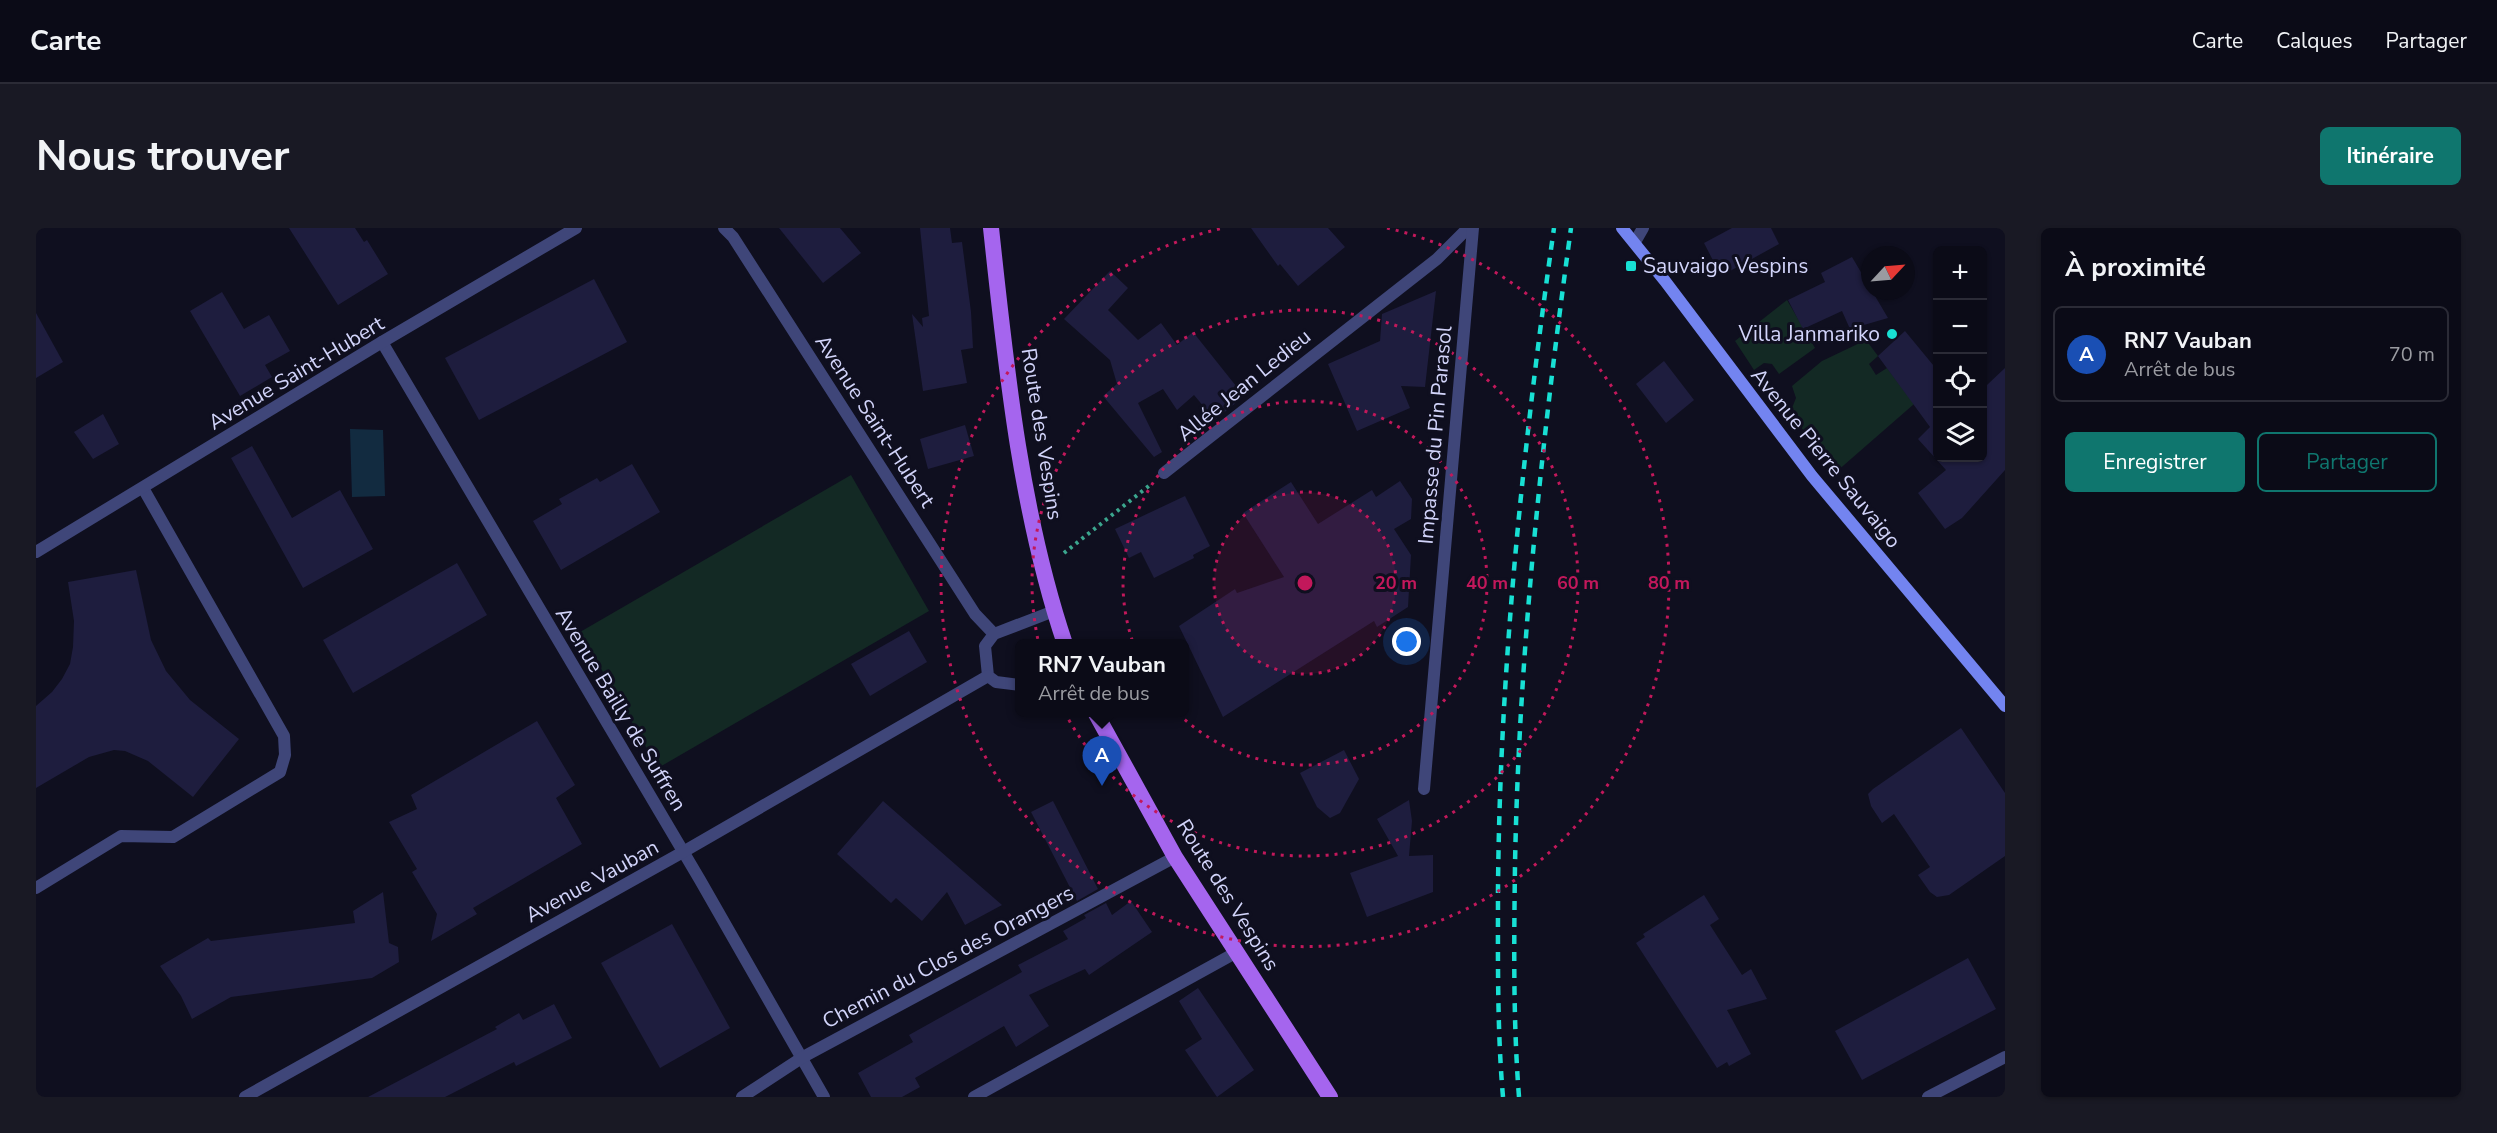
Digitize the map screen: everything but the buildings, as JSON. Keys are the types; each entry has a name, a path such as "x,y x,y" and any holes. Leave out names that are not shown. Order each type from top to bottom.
{"main road":[{"name":"Route des Vespins","path":"991,228 1006,355 1023,466 1042,570 1063,639"},
{"name":"Avenue Pierre Sauvaigo","path":"1622,228 1635,242 1812,476 2005,706"},
{"name":"Route des Vespins","path":"1098,717 1175,857 1330,1097"}],"street":[{"name":"Avenue Saint-Hubert","path":"36,552 382,342 576,228"},
{"name":"Avenue Saint-Hubert","path":"724,228 734,237 975,614 994,634"},
{"name":"Allée Jean Ledieu","path":"1164,473 1437,259 1468,228"},
{"name":"Impasse du Pin Parasol","path":"1424,789 1473,228"},
{"path":"1635,242 1643,228"},
{"name":"Avenue Bailly de Suffren","path":"382,342 683,852 824,1097"},
{"path":"36,888 121,836 173,837 280,772 285,755 284,736 143,488"},
{"path":"1015,684 996,682 988,676 985,646 994,634 1054,611"},
{"name":"Avenue Vauban","path":"245,1097 683,852 988,676"},
{"name":"Chemin du Clos des Orangers","path":"741,1097 803,1057 1175,857"},
{"path":"974,1097 1237,952"},
{"path":"1929,1097 2005,1057"}],"path":[{"path":"1042,570 1164,473"}],"green space":[{"path":"1787,300 1815,348 1779,374 1772,364 1764,363 1754,370 1735,341"},
{"path":"1866,340 1878,356 1869,364 1876,375 1887,368 1914,404 1836,472 1790,413 1796,398 1792,386 1822,361"},
{"path":"851,475 929,611 658,768 580,632"}],"water":[{"path":"350,429 383,430 385,496 352,497"}],"railway":[{"path":"1503,1097 1498,940 1503,722 1523,475 1554,228"},
{"path":"1519,1097 1514,923 1521,705 1542,466 1571,228"}],"place":[{"name":"Sauvaigo Vespins","path":"1631,266"},
{"name":"Villa Janmariko","path":"1892,334"},
{"name":"RN7 Vauban","path":"1102,786"}]}
